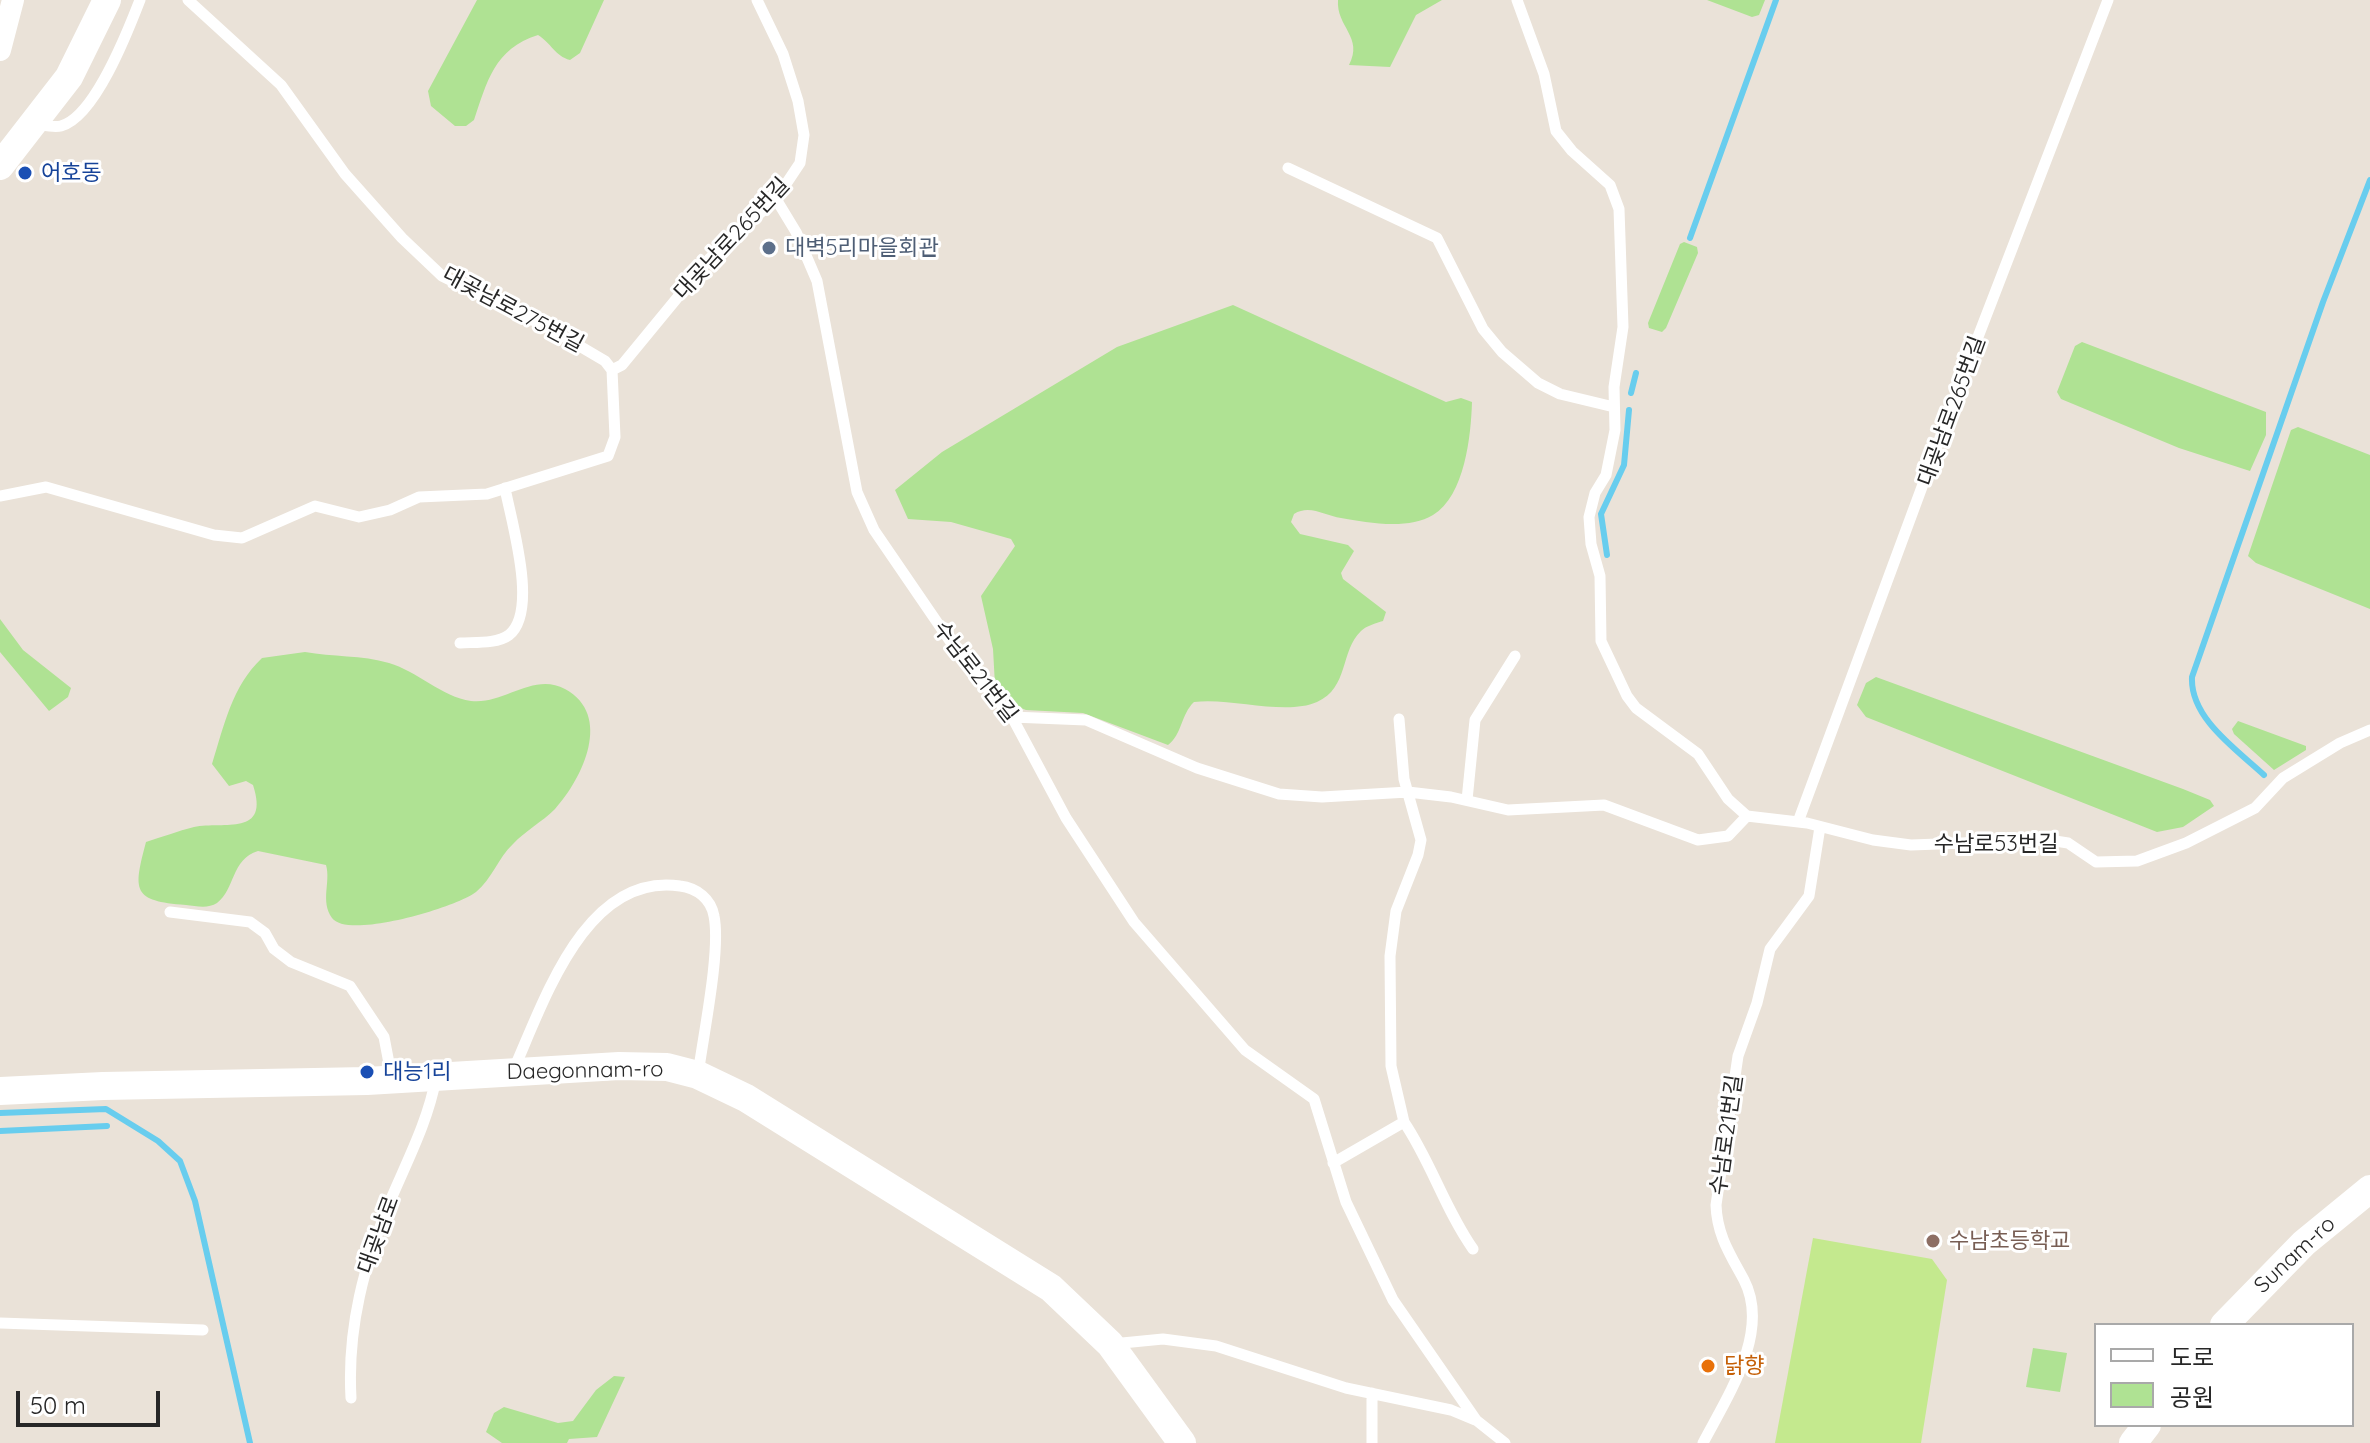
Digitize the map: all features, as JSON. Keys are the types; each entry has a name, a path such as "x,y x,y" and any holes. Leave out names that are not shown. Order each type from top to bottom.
{"street":[{"path":"0,50 13,0"},
{"path":"0,166 36,124 69,77 107,0"},
{"name":"Daegonnam-ro","path":"0,1091 392,1079 619,1066 667,1067 698,1075 746,1098 1051,1288 1110,1344 1182,1443"},
{"name":"Sunam-ro","path":"2226,1323 2304,1243 2370,1189"},
{"path":"2133,1443 2145,1427"}],"lane":[{"path":"36,124 59,127 72,121 87,106 126,36 140,0"},
{"name":"대곶남로275번길","path":"188,0 281,85 345,174 402,238 442,276 590,350 612,370"},
{"name":"대곶남로265번길","path":"612,370 622,365 710,258 776,199 800,163 804,135 789,69 757,0"},
{"path":"1517,0 1544,74 1556,131 1572,151 1610,185 1619,209 1623,327 1614,407 1613,450 1589,517 1591,544 1600,576 1601,641 1617,679 1636,708 1687,744 1728,799 1747,816 1820,827"},
{"name":"대곶남로265번길","path":"1798,822 1966,368 2108,0"},
{"path":"1288,168 1437,238 1483,329 1502,352 1538,383 1560,394 1614,407"},
{"name":"수남로21번길","path":"776,199 796,232 817,281 857,492 874,530 965,663 1012,717 1066,818 1134,922 1245,1050 1314,1099 1346,1202 1393,1300 1476,1420 1505,1443"},
{"path":"0,496 46,487 214,535 242,538 315,506 359,517 390,510 419,497 487,494 608,456 615,437 612,370"},
{"path":"460,643 498,640 510,634 519,620 523,599 522,575 505,488"},
{"path":"1467,800 1475,720 1515,656"},
{"path":"1012,717 1052,716 1107,726 1197,768 1279,794 1322,797 1408,792 1467,800 1508,810 1604,805 1698,840 1728,836 1747,816"},
{"path":"1399,719 1408,792 1421,840 1396,911 1388,994 1391,1066 1404,1122 1417,1142 1446,1206 1473,1249"},
{"name":"수남로53번길","path":"1820,827 1911,845 2049,840 2068,843 2096,862 2137,861 2186,843 2255,808 2283,778 2340,743 2370,730"},
{"name":"수남로21번길","path":"1703,1443 1743,1360 1751,1334 1749,1293 1717,1223 1734,1079 1770,949 1809,896 1820,827"},
{"path":"513,1073 579,936 619,899 660,883 686,887 701,894 715,918 698,1075"},
{"path":"170,912 250,922 265,933 274,949 291,962 350,986 384,1037 392,1079"},
{"name":"대곶남로","path":"351,1398 348,1355 353,1316 389,1203 428,1117 436,1077"},
{"path":"1333,1163 1404,1122"},
{"path":"0,1323 203,1330"},
{"path":"1110,1344 1163,1339 1216,1346 1372,1393 1451,1410 1476,1420"},
{"path":"1372,1393 1372,1443"}],"green space":[{"path":"477,0 604,0 580,53 570,60 565,58 538,35 523,41 494,68 474,120 466,126 455,126 431,106 428,91"},
{"path":"1338,0 1442,0 1416,15 1390,67 1349,65 1353,55 1352,39 1341,18"},
{"path":"1707,0 1765,0 1759,15 1752,17"},
{"path":"1684,242 1697,247 1698,253 1666,328 1662,332 1649,328 1648,323 1680,244"},
{"path":"1233,305 1446,402 1461,398 1472,402 1468,447 1459,480 1444,506 1433,515 1423,520 1388,524 1335,517 1312,510 1294,514 1291,522 1300,534 1348,545 1354,551 1341,573 1343,579 1386,612 1383,621 1368,626 1354,639 1334,688 1317,702 1304,706 1274,707 1194,702 1168,745 1083,713 1026,710 1013,705 995,685 993,649 981,596 1015,546 1011,539 951,522 908,519 895,490 942,452 1117,347"},
{"path":"2082,342 2266,412 2266,435 2250,471 2179,448 2061,399 2057,392 2075,346"},
{"path":"2298,427 2370,455 2370,609 2256,563 2248,556 2291,430"},
{"path":"0,619 23,650 71,688 68,697 49,711 0,652"},
{"path":"305,652 389,663 460,699 471,701 483,701 541,684 565,689 580,700 588,714 590,730 583,764 555,809 508,850 482,887 465,898 426,913 380,923 342,924 332,918 327,905 326,865 258,851 243,861 223,897 213,905 202,907 168,903 146,896 141,890 139,872 146,842 194,827 241,823 250,820 255,813 257,801 253,785 246,781 229,786 212,764 221,735 236,694 262,658"},
{"path":"1876,677 2183,789 2210,800 2214,806 2183,827 2157,832 1866,717 1857,705 1866,683"},
{"path":"2238,721 2306,746 2306,750 2274,770 2234,734 2232,729"},
{"path":"1813,1238 1932,1259 1947,1280 1921,1443 1775,1443"},
{"path":"2033,1348 2067,1353 2060,1392 2026,1387"},
{"path":"614,1376 625,1377 597,1437 569,1439 567,1443 502,1443 486,1432 494,1413 504,1407 558,1423 573,1421 596,1390"}],"waterway":[{"path":"1690,238 1776,0"},
{"path":"2264,775 2228,743 2207,719 2198,706 2192,677 2323,302 2370,180"},
{"path":"1631,393 1636,373"},
{"path":"1607,555 1601,514 1624,465 1629,410"},
{"path":"0,1113 106,1109 158,1141 180,1161 195,1201 250,1443"},
{"path":"0,1131 107,1126"}],"place":[{"name":"어호동","path":"25,173"},
{"name":"대벽5리마을회관","path":"769,248"},
{"name":"대능1리","path":"367,1072"},
{"name":"수남초등학교","path":"1933,1241"},
{"name":"닭향","path":"1708,1366"}]}
